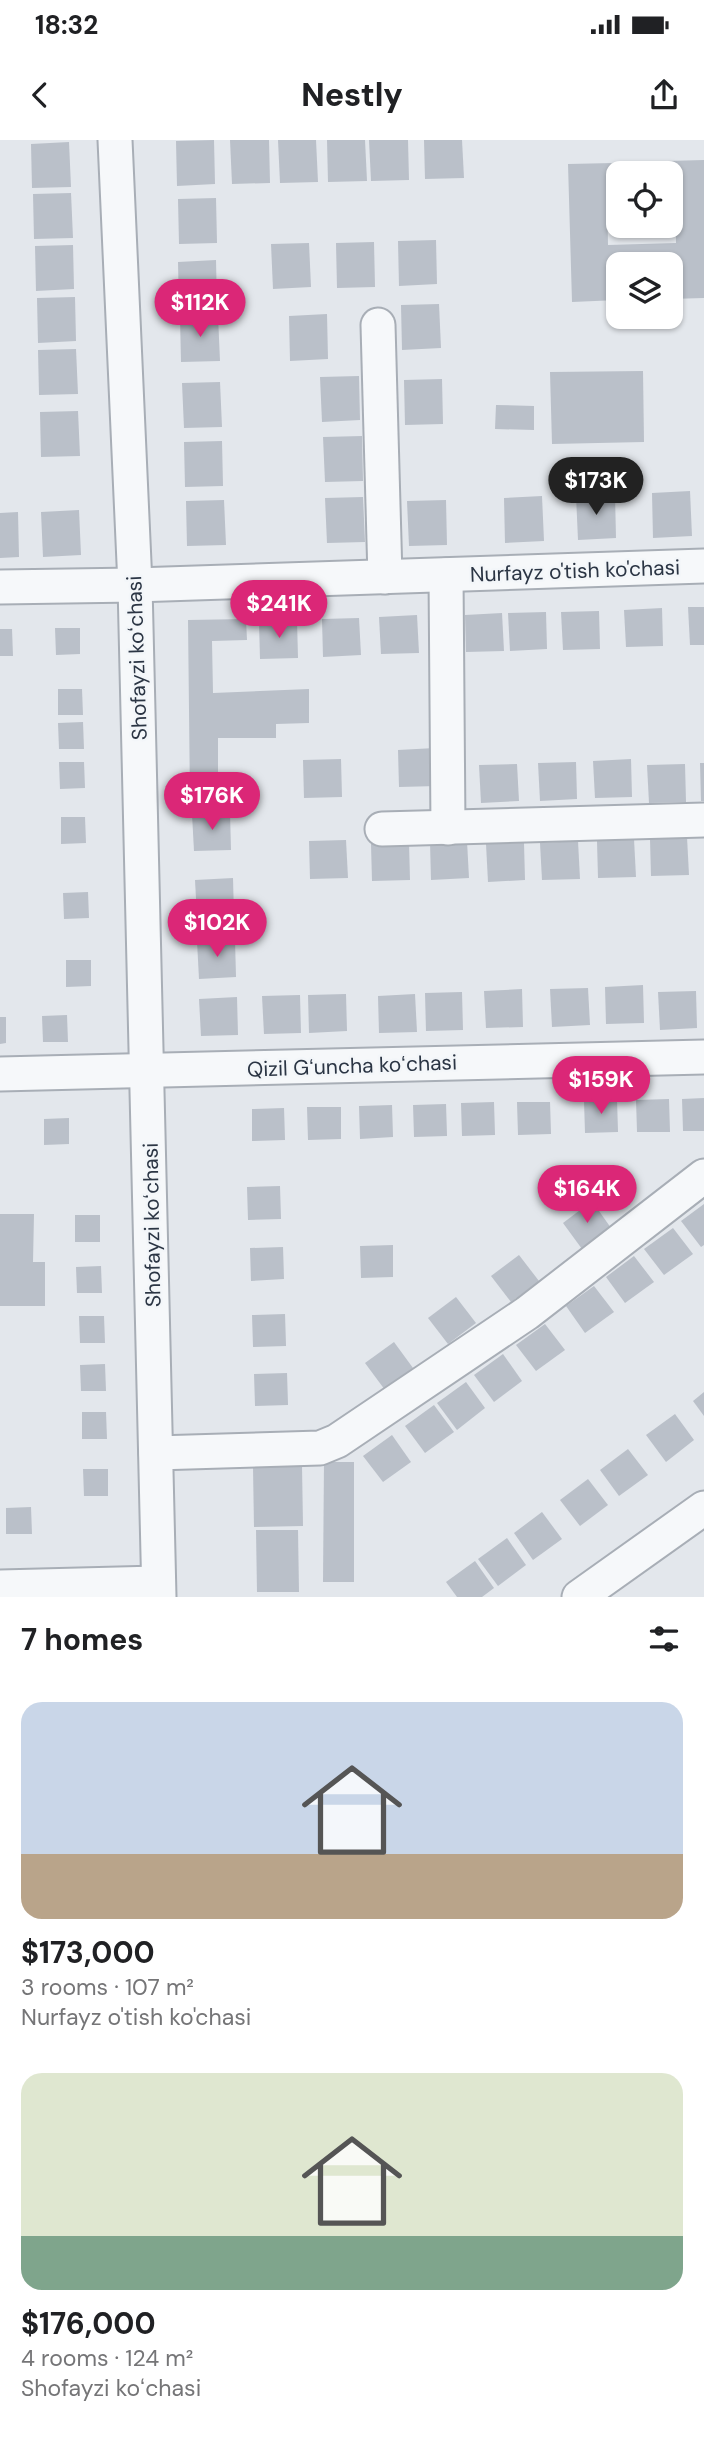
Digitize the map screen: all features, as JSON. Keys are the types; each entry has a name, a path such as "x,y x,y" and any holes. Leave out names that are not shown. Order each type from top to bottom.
{"street":[{"name":"Shofayzi koʻchasi","path":"115,140 135,585 149,1071 158,1590"},
{"path":"379,325 385,577"},
{"name":"Nurfayz o'tish ko'chasi","path":"0,587 704,566"},
{"name":"Nurfayz o'tish ko'chasi","path":"446,575 448,828"},
{"path":"382,829 704,820"},
{"name":"Qizil Gʻuncha koʻchasi","path":"0,1074 704,1057"},
{"path":"156,1453 320,1448 337,1441 527,1313 704,1176"},
{"path":"579,1597 704,1508"},
{"path":"0,1587 158,1590"}],"building":[{"path":"214,140 215,184 177,186 176,141"},
{"path":"230,140 269,140 270,183 232,184"},
{"path":"278,140 316,140 318,182 280,183"},
{"path":"327,140 365,140 367,181 328,182"},
{"path":"369,140 408,140 409,180 371,181"},
{"path":"424,140 462,140 464,178 425,179"},
{"path":"69,142 71,187 32,188 31,144"},
{"path":"704,160 704,298 683,299 683,252 606,252 606,301 572,302 568,164 606,163 608,245 676,243 676,238 683,238 683,161 667,161"},
{"path":"71,193 73,238 34,239 33,194"},
{"path":"216,198 217,243 179,244 178,199"},
{"path":"436,240 437,284 399,286 398,241"},
{"path":"374,242 375,287 337,288 336,243"},
{"path":"309,243 311,287 273,289 271,244"},
{"path":"73,245 74,289 36,291 35,246"},
{"path":"216,260 217,305 179,307 178,262"},
{"path":"75,297 76,341 38,343 37,298"},
{"path":"439,304 441,348 402,350 401,305"},
{"path":"327,314 328,359 290,361 289,316"},
{"path":"218,316 220,361 181,362 180,317"},
{"path":"76,349 78,394 39,395 38,350"},
{"path":"643,371 644,442 552,444 550,372"},
{"path":"359,376 360,420 322,422 320,377"},
{"path":"442,379 443,424 405,425 404,380"},
{"path":"220,382 222,427 184,428 182,383"},
{"path":"496,405 534,406 534,430 495,429"},
{"path":"78,411 80,456 41,457 40,412"},
{"path":"362,436 363,481 325,482 323,437"},
{"path":"222,441 223,486 185,487 184,442"},
{"path":"690,491 692,536 653,538 652,493"},
{"path":"615,494 616,538 578,540 576,495"},
{"path":"542,496 544,541 505,543 504,498"},
{"path":"363,497 365,542 327,543 325,498"},
{"path":"224,500 226,545 187,546 186,501"},
{"path":"446,500 447,545 409,546 407,501"},
{"path":"79,510 81,555 43,557 41,512"},
{"path":"18,512 19,557 0,558 0,513"},
{"path":"688,607 704,607 704,645 690,645"},
{"path":"662,608 663,646 626,647 624,610"},
{"path":"599,611 600,649 563,650 561,612"},
{"path":"546,612 547,649 510,651 508,613"},
{"path":"502,613 504,651 466,652 465,615"},
{"path":"417,615 419,653 381,654 379,617"},
{"path":"359,618 361,655 323,657 322,619"},
{"path":"246,619 247,640 212,641 213,693 309,689 309,723 276,724 276,738 218,738 218,779 245,779 245,799 190,800 188,620"},
{"path":"297,620 298,658 260,659 259,622"},
{"path":"55,628 80,628 80,654 56,655"},
{"path":"0,629 12,629 13,656 0,656"},
{"path":"58,689 82,689 83,715 58,715"},
{"path":"83,722 84,749 59,749 58,723"},
{"path":"435,748 437,786 399,787 398,750"},
{"path":"341,759 342,797 304,798 303,760"},
{"path":"631,759 632,797 595,798 593,761"},
{"path":"59,762 84,762 85,788 60,789"},
{"path":"576,762 577,799 540,801 538,763"},
{"path":"700,763 704,763 704,801 701,801"},
{"path":"517,764 519,801 481,803 479,765"},
{"path":"685,764 686,802 649,803 647,765"},
{"path":"230,812 231,850 194,851 192,814"},
{"path":"61,817 85,817 86,843 61,844"},
{"path":"687,837 689,875 651,876 650,839"},
{"path":"634,839 636,877 598,878 597,841"},
{"path":"346,840 348,878 310,879 309,841"},
{"path":"467,841 469,878 431,880 430,842"},
{"path":"578,841 580,879 542,880 540,843"},
{"path":"409,842 410,880 372,881 371,844"},
{"path":"524,843 525,880 488,882 486,844"},
{"path":"233,878 234,916 197,917 195,880"},
{"path":"88,892 89,918 64,919 63,893"},
{"path":"235,940 236,977 199,979 197,941"},
{"path":"66,960 91,960 91,986 66,987"},
{"path":"643,985 644,1023 606,1024 605,987"},
{"path":"588,988 590,1025 552,1027 550,989"},
{"path":"522,989 523,1027 486,1028 484,991"},
{"path":"696,991 697,1028 660,1030 658,992"},
{"path":"462,992 463,1030 426,1031 425,993"},
{"path":"346,994 347,1031 309,1033 308,995"},
{"path":"415,994 417,1032 379,1033 378,996"},
{"path":"300,995 301,1033 264,1034 262,996"},
{"path":"237,997 238,1035 201,1036 199,999"},
{"path":"67,1015 68,1042 43,1042 42,1016"},
{"path":"0,1017 6,1017 6,1043 0,1044"},
{"path":"704,1098 704,1131 683,1131 682,1099"},
{"path":"669,1099 670,1132 637,1132 636,1100"},
{"path":"584,1100 617,1100 618,1132 585,1133"},
{"path":"494,1102 495,1135 462,1136 461,1103"},
{"path":"517,1102 550,1102 551,1134 518,1135"},
{"path":"446,1104 447,1136 414,1137 413,1105"},
{"path":"392,1105 393,1137 360,1139 359,1106"},
{"path":"307,1107 341,1107 341,1139 308,1140"},
{"path":"284,1108 285,1140 252,1141 252,1109"},
{"path":"69,1118 69,1144 44,1145 44,1119"},
{"path":"280,1186 281,1219 248,1220 247,1187"},
{"path":"592,1201 611,1228 582,1249 563,1223"},
{"path":"704,1204 704,1245 701,1247 681,1221"},
{"path":"0,1214 34,1214 33,1262 45,1262 45,1306 0,1306"},
{"path":"75,1215 100,1215 100,1242 75,1242"},
{"path":"673,1228 693,1254 664,1275 644,1249"},
{"path":"393,1245 393,1277 361,1278 360,1246"},
{"path":"283,1247 284,1279 251,1281 250,1248"},
{"path":"519,1255 539,1281 511,1302 491,1276"},
{"path":"634,1256 654,1282 625,1303 606,1277"},
{"path":"101,1266 102,1293 77,1293 76,1267"},
{"path":"594,1286 614,1312 585,1333 566,1306"},
{"path":"456,1297 476,1323 448,1344 428,1318"},
{"path":"285,1314 286,1346 253,1347 252,1315"},
{"path":"79,1316 104,1316 105,1343 80,1343"},
{"path":"545,1324 565,1350 536,1371 516,1345"},
{"path":"394,1342 413,1368 385,1390 365,1363"},
{"path":"503,1354 522,1381 494,1402 474,1375"},
{"path":"105,1364 106,1391 81,1391 80,1365"},
{"path":"287,1373 288,1405 255,1406 254,1374"},
{"path":"466,1382 485,1408 457,1430 437,1403"},
{"path":"704,1392 704,1416 693,1401"},
{"path":"434,1405 454,1432 425,1453 405,1426"},
{"path":"82,1412 106,1412 107,1439 82,1439"},
{"path":"675,1414 694,1440 666,1462 646,1435"},
{"path":"392,1435 411,1462 383,1482 363,1456"},
{"path":"628,1449 648,1475 619,1496 600,1470"},
{"path":"324,1462 354,1462 354,1582 323,1582"},
{"path":"302,1466 303,1526 254,1527 253,1467"},
{"path":"83,1469 108,1469 108,1496 84,1496"},
{"path":"588,1479 608,1505 580,1526 560,1500"},
{"path":"31,1507 32,1534 6,1534 6,1508"},
{"path":"542,1512 562,1539 533,1560 514,1533"},
{"path":"256,1530 298,1530 299,1592 257,1592"},
{"path":"507,1538 526,1565 498,1586 478,1559"},
{"path":"475,1561 494,1588 482,1597 457,1597 446,1582"}]}
